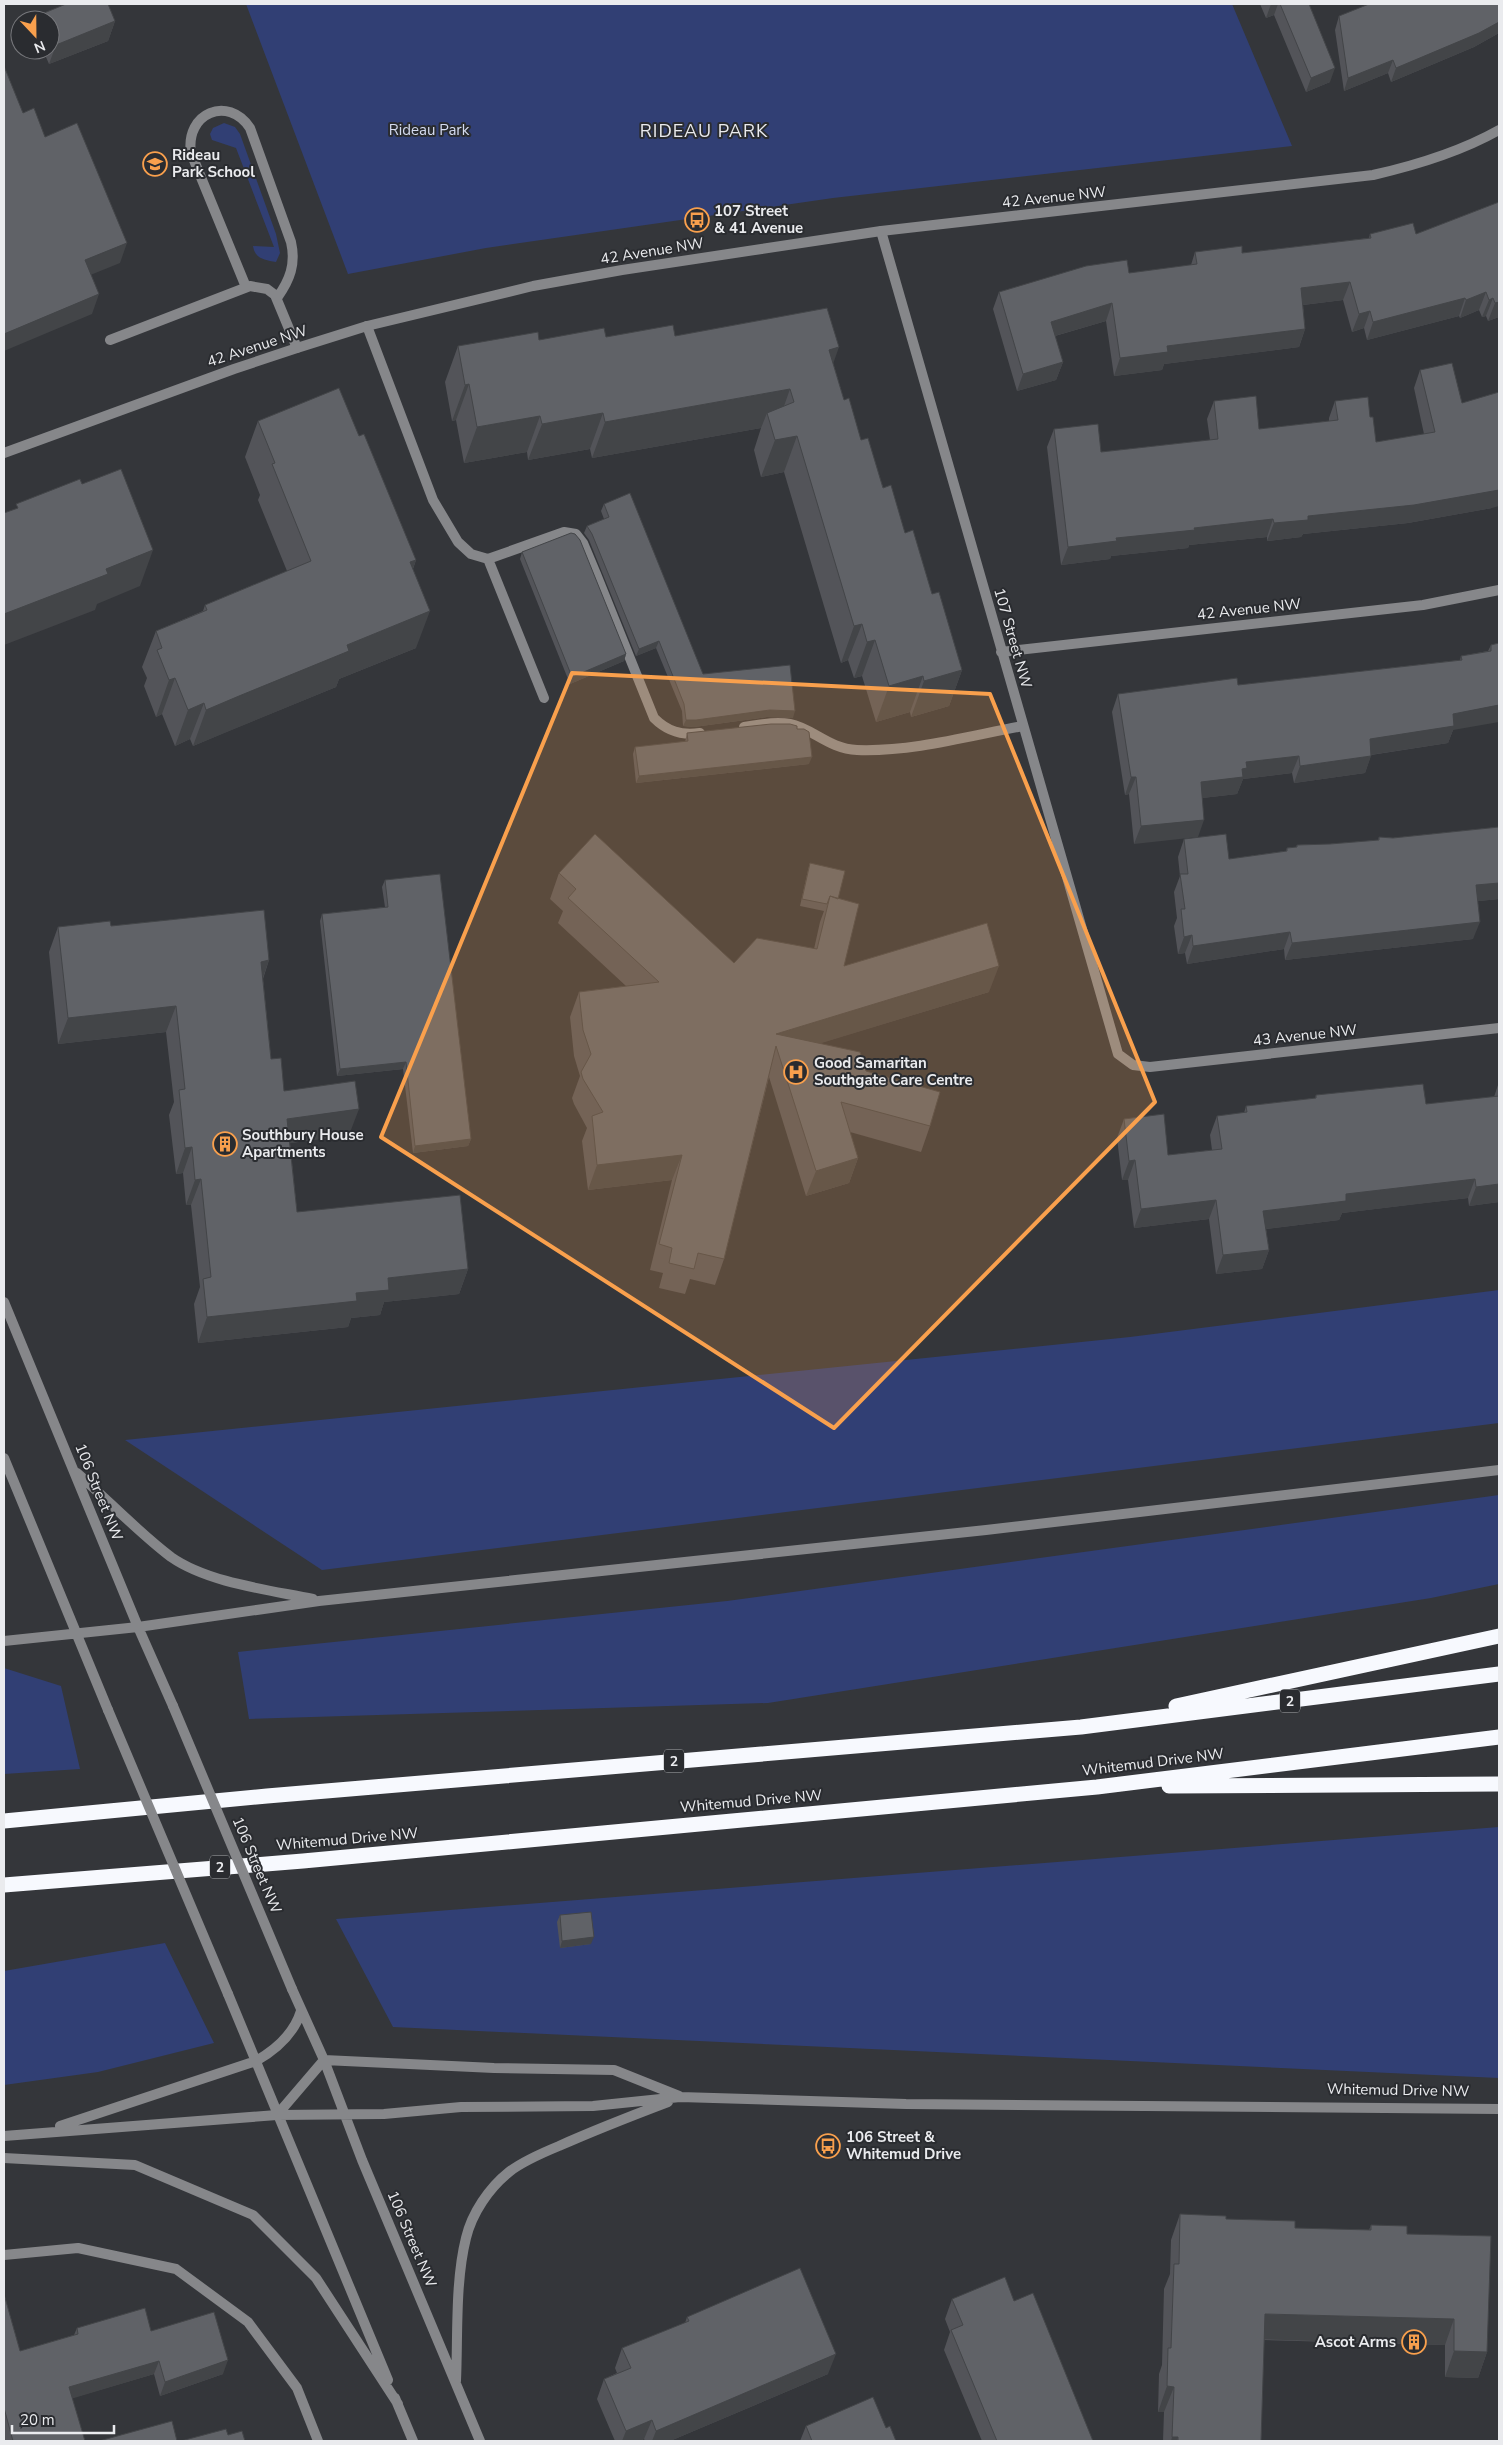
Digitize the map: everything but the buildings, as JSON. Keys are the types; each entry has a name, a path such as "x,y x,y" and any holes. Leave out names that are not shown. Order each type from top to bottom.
{"highway":[{"path":"1081,1727 1499,1636"},
{"name":"2","path":"4,1821 287,1794 1081,1727 1499,1674"},
{"name":"Whitemud Drive NW","path":"4,1885 323,1859 1097,1787 1499,1737"},
{"path":"1097,1787 1499,1784"}],"street":[{"path":"246,287 191,154 191,132 196,123 206,115 218,112 230,112 243,118 250,128 291,242 295,257 292,269 288,283 277,298"},
{"name":"42 Avenue NW","path":"4,453 234,368 367,326 584,276 881,231 1373,175 1408,167 1447,154 1499,130"},
{"name":"107 Street NW","path":"881,231 1118,1054"},
{"path":"110,340 246,287 267,289 277,298 297,348"},
{"path":"367,326 434,500 458,542 471,554 488,559 564,532 576,534 583,543 590,559 654,718 665,729 677,733 713,732"},
{"path":"488,559 544,698"},
{"name":"42 Avenue NW","path":"1002,652 1423,605 1499,590"},
{"path":"731,729 790,724 804,729 825,742 855,750 912,746 1023,726"},
{"name":"43 Avenue NW","path":"1118,1054 1132,1065 1150,1067 1499,1028"},
{"name":"106 Street NW","path":"4,1302 138,1627 174,1706 301,2011 324,2060 362,2160 480,2441"},
{"path":"4,1458 414,2441"},
{"path":"4,1640 138,1627 319,1601 976,1531 1499,1470"},
{"path":"74,1471 172,1557 197,1570 226,1580 319,1601"},
{"path":"4,2136 45,2131 256,2061 272,2052 289,2034 297,2023 301,2011"},
{"path":"277,2115 324,2060 494,2068 614,2070 680,2097"},
{"path":"456,2384 461,2275 466,2237 477,2209 491,2190 509,2172 536,2156 594,2130 680,2097"},
{"name":"Whitemud Drive NW","path":"45,2131 277,2115 384,2114 461,2106 593,2106 680,2097 906,2104 1499,2109"},
{"path":"4,2158 136,2165 253,2215 316,2278 398,2404"},
{"path":"4,2255 78,2248 176,2269 248,2322 296,2388 318,2441"}],"highlighted area":[{"path":"572,673 990,694 1155,1102 834,1428 381,1137"}],"green space":[{"name":"Rideau Park","path":"246,4 1232,4 1292,146 833,198 486,248 348,274"},
{"path":"224,123 235,127 240,134 276,234 280,253 276,262 261,258 254,250 253,246 274,247 236,148 212,140 210,134 213,128"},
{"path":"1499,1290 1499,1423 322,1570 125,1440 1130,1337"},
{"path":"1499,1495 1499,1584 1431,1598 768,1703 249,1719 238,1652 727,1601"},
{"path":"4,1668 61,1686 80,1769 4,1774"},
{"path":"1499,1827 1499,2078 393,2027 336,1919"},
{"path":"165,1943 214,2043 98,2072 4,2085 4,1971"}],"place":[{"name":"Rideau Park School","path":"155,164"},
{"name":"107 Street & 41 Avenue","path":"697,220"},
{"name":"Good Samaritan Southgate Care Centre","path":"796,1072"},
{"name":"Southbury House Apartments","path":"225,1144"},
{"name":"106 Street & Whitemud Drive","path":"828,2146"},
{"name":"Ascot Arms","path":"1414,2342"}],"district":[{"name":"RIDEAU PARK","path":"704,131"}]}
